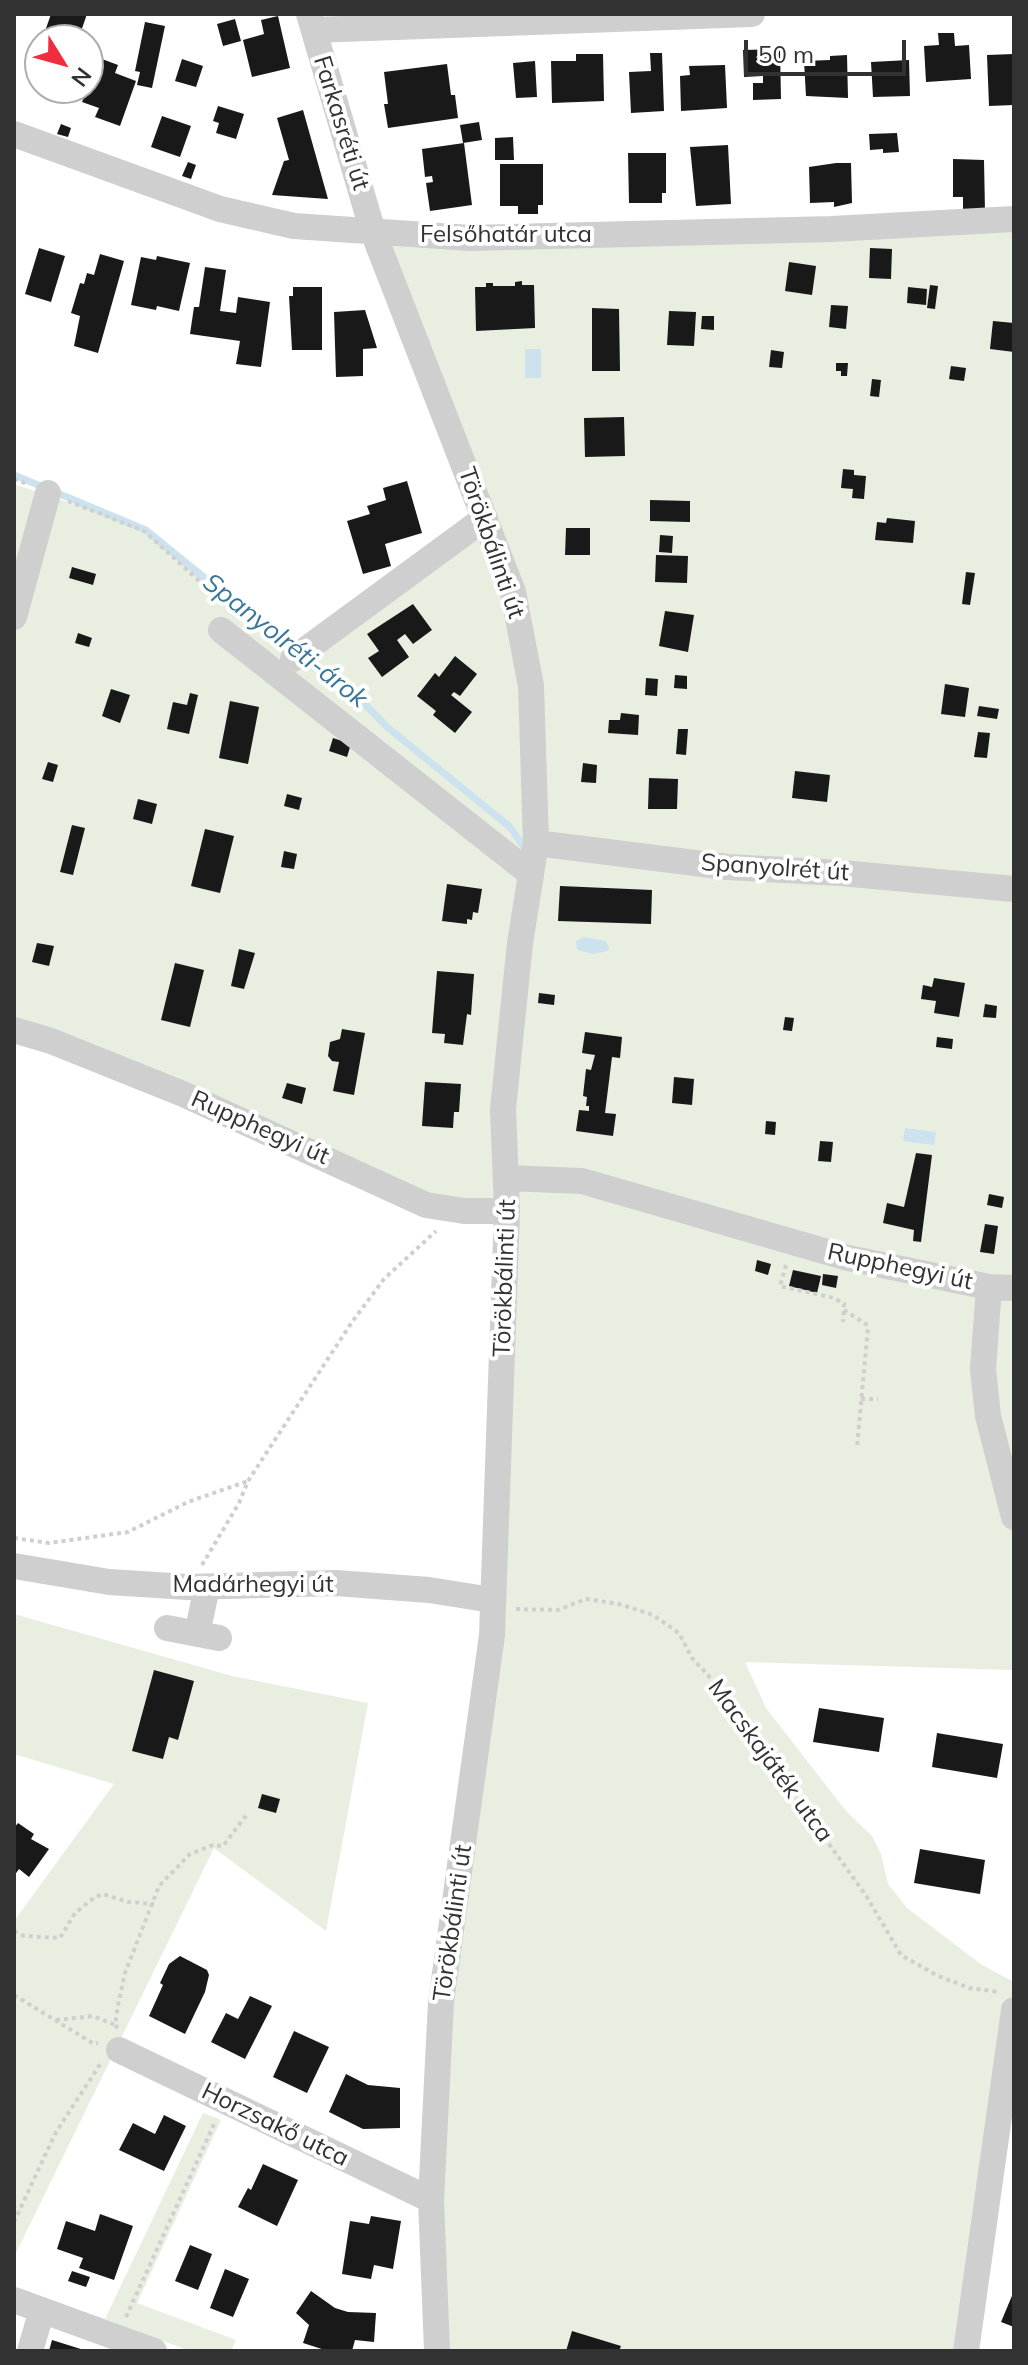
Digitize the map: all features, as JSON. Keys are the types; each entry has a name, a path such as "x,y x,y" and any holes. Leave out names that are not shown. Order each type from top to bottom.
{"street":[{"path":"311,22 752,14"},
{"name":"Farkasréti út","path":"311,22 373,232"},
{"name":"Felsőhatár utca","path":"14,134 220,209 294,226 470,238 832,229 1014,219"},
{"name":"Törökbálinti út","path":"373,232 513,592 531,686 536,843 520,943 503,1109 507,1211 492,1642 441,2002 431,2200 437,2351"},
{"path":"14,617 48,493"},
{"path":"298,655 485,518"},
{"path":"228,622 531,874"},
{"name":"Spanyolrét út","path":"536,843 727,867 841,873 1014,889"},
{"name":"Rupphegyi út","path":"14,1030 51,1041 183,1094 426,1205 464,1211 507,1211"},
{"name":"Rupphegyi út","path":"507,1178 582,1181 848,1258 1002,1287"},
{"path":"1002,1287 983,1369 988,1416 1014,1517"},
{"name":"Madárhegyi út","path":"14,1566 109,1582 198,1587 336,1583 429,1590 492,1600"},
{"path":"167,1628 208,1636 198,1587"},
{"path":"966,2351 1007,2129 1008,2001"},
{"name":"Horzsakő utca","path":"118,2039 225,2100 431,2200"},
{"path":"14,2300 154,2351"},
{"path":"30,2351 42,2310"}],"path":[{"path":"14,479 144,531 228,622"},
{"path":"198,1587 248,1481 352,1322 384,1279 425,1239 464,1211"},
{"path":"792,1243 780,1286 834,1298 844,1304 843,1322"},
{"path":"844,1310 868,1328 857,1447"},
{"path":"861,1399 878,1399"},
{"path":"14,1538 49,1543 128,1532 188,1502 248,1481"},
{"name":"Macskajáték utca","path":"492,1600 509,1609 558,1610 586,1599 619,1604 653,1615 679,1633 692,1658 708,1675 867,1897 901,1955 936,1975 1008,2001"},
{"path":"14,2222 56,2132 118,2039 131,1954 159,1886 177,1865 200,1849 223,1846 248,1813"},
{"path":"14,1931 24,1936 60,1938 75,1913 103,1894 128,1902 154,1904"},
{"path":"14,1995 94,2044 118,2039"},
{"path":"54,2020 93,2016 118,2039"},
{"path":"116,2338 225,2100"}],"green space":[{"path":"1014,220 1014,1670 745,1662 766,1708 846,1811 872,1836 881,1854 888,1884 907,1908 982,1965 1014,1982 1014,2010 966,2351 437,2351 431,2200 492,1635 507,1211 464,1211 14,1030 14,484 151,530 299,647 474,522 373,232"},
{"path":"14,1614 232,1676 368,1703 326,1931 214,1848 14,2257 14,1921 114,1784 14,1754"},
{"path":"203,2113 221,2120 137,2303 236,2340 231,2351 190,2351 105,2319"}],"water":[{"path":"525,349 541,349 541,378 525,378"},
{"path":"584,937 606,941 608,951 593,954 577,950 576,941"},
{"path":"905,1128 936,1132 934,1145 903,1141"}],"building":[{"path":"51,14 87,14 84,24 48,24"},
{"path":"278,16 290,68 252,77 243,40 264,34 261,20"},
{"path":"235,19 241,41 223,46 217,24"},
{"path":"145,22 165,26 152,88 137,85 140,72 135,71"},
{"path":"938,33 954,33 955,46 969,45 971,79 926,82 924,46 939,45"},
{"path":"780,49 781,99 753,100 753,83 763,83 763,76 744,77 743,50"},
{"path":"650,53 662,53 664,111 631,113 629,72 651,71"},
{"path":"576,54 603,54 604,101 552,103 551,61 576,61"},
{"path":"1014,54 1014,105 989,106 987,55"},
{"path":"847,55 848,98 806,96 804,61 830,60 830,56"},
{"path":"182,59 203,66 196,87 175,81"},
{"path":"104,60 118,65 115,73 136,81 120,126 95,117 99,108 88,104 104,104"},
{"path":"909,60 910,96 873,97 871,62"},
{"path":"535,61 537,97 516,98 513,63"},
{"path":"447,64 458,118 388,128 384,72"},
{"path":"725,65 727,108 681,111 680,76 690,75 689,66"},
{"path":"218,106 244,114 236,139 216,133 219,123 213,121"},
{"path":"303,110 328,199 272,195 284,161 289,160 277,118"},
{"path":"162,116 191,126 180,157 151,147"},
{"path":"479,122 482,140 463,143 460,125"},
{"path":"61,124 71,128 68,137 57,134"},
{"path":"897,133 899,152 870,150 869,134"},
{"path":"513,137 514,160 495,160 495,138"},
{"path":"464,143 472,205 430,211 426,183 433,182 432,176 425,177 422,149"},
{"path":"728,145 731,204 696,206 690,147"},
{"path":"628,153 666,153 666,193 662,193 662,203 629,203"},
{"path":"953,159 984,160 985,212 963,212 963,197 953,197"},
{"path":"188,162 196,165 191,179 182,176"},
{"path":"851,163 852,203 834,207 834,202 810,203 809,167"},
{"path":"500,164 543,164 543,205 538,205 538,214 518,214 518,206 500,206"},
{"path":"39,248 65,256 51,302 25,294"},
{"path":"870,248 892,249 891,279 869,278"},
{"path":"100,254 124,261 98,353 74,346 80,316 71,313 80,283 84,284 87,273 94,275"},
{"path":"157,256 190,263 179,311 131,305 141,257 156,260"},
{"path":"789,262 816,266 812,295 785,291"},
{"path":"205,267 226,270 220,311 236,313 238,297 270,302 261,367 236,364 240,341 190,334 194,307 199,307"},
{"path":"522,281 522,285 534,285 535,328 476,331 475,287 486,287 486,283 515,286 515,282"},
{"path":"930,285 938,286 935,309 927,308"},
{"path":"293,287 322,287 322,350 292,350 289,296 293,296"},
{"path":"908,287 927,289 926,305 907,303"},
{"path":"831,305 848,306 846,329 829,327"},
{"path":"592,308 619,309 620,371 592,371"},
{"path":"365,310 377,348 363,349 363,376 336,377 334,312"},
{"path":"669,311 696,312 694,346 667,345"},
{"path":"702,316 714,316 714,330 701,329"},
{"path":"993,321 1014,323 1014,352 990,349"},
{"path":"771,350 784,352 782,368 769,367"},
{"path":"836,363 848,363 847,376 841,376 841,371 836,371"},
{"path":"951,366 966,368 964,381 949,379"},
{"path":"872,379 881,380 879,397 870,396"},
{"path":"624,417 625,456 585,457 584,418"},
{"path":"843,469 854,470 854,475 866,476 864,499 852,498 853,489 841,488"},
{"path":"407,481 422,533 385,544 391,566 363,574 347,521 370,514 367,506 386,500 383,488"},
{"path":"650,500 690,501 690,522 650,521"},
{"path":"887,518 915,521 913,543 875,540 877,522 886,523"},
{"path":"566,528 590,528 590,555 565,555"},
{"path":"660,535 673,536 672,553 659,552"},
{"path":"656,555 688,556 687,583 655,582"},
{"path":"72,567 96,574 93,585 69,578"},
{"path":"966,572 975,573 970,605 962,604"},
{"path":"413,604 432,630 413,644 405,634 397,640 409,657 382,677 368,658 379,651 367,634"},
{"path":"665,611 694,615 688,652 659,646"},
{"path":"78,633 92,638 89,647 75,643"},
{"path":"455,656 477,674 460,696 454,692 451,695 472,712 455,733 433,715 436,711 417,696 435,673 439,677"},
{"path":"675,675 687,676 687,689 674,688"},
{"path":"646,678 658,679 657,696 645,695"},
{"path":"945,684 969,688 965,717 941,714"},
{"path":"111,689 130,695 120,723 102,716"},
{"path":"190,693 198,695 189,734 167,729 173,702 187,705"},
{"path":"230,701 259,707 248,764 219,758"},
{"path":"979,706 999,709 997,719 977,716"},
{"path":"621,713 639,715 638,735 608,733 609,720 620,720"},
{"path":"678,729 688,729 686,755 676,754"},
{"path":"978,732 990,733 987,758 974,757"},
{"path":"333,738 351,744 347,757 329,751"},
{"path":"48,762 58,765 53,782 42,779"},
{"path":"583,763 597,765 596,783 581,782"},
{"path":"795,771 830,775 827,802 792,798"},
{"path":"649,778 678,779 677,809 648,809"},
{"path":"287,794 302,798 299,810 284,806"},
{"path":"138,799 157,804 152,824 133,819"},
{"path":"72,825 85,828 73,875 60,872"},
{"path":"205,829 234,836 220,893 191,886"},
{"path":"284,851 297,854 294,869 281,867"},
{"path":"447,884 482,889 478,913 473,912 472,920 467,919 467,924 442,921"},
{"path":"560,886 652,890 651,924 558,921"},
{"path":"37,943 54,946 49,966 32,962"},
{"path":"239,949 255,953 244,989 231,986"},
{"path":"175,963 204,970 190,1027 161,1020"},
{"path":"437,971 474,974 471,1015 467,1014 463,1045 444,1043 445,1034 432,1033"},
{"path":"934,978 965,983 959,1017 934,1013 936,1001 921,999 923,985 932,987"},
{"path":"539,993 555,995 554,1005 538,1003"},
{"path":"985,1004 997,1006 996,1018 983,1017"},
{"path":"785,1017 794,1018 792,1031 783,1030"},
{"path":"342,1029 365,1033 354,1095 333,1091 339,1062 332,1061 328,1056 330,1042 340,1039"},
{"path":"585,1032 622,1037 620,1058 612,1057 605,1113 616,1114 613,1136 576,1131 579,1110 589,1111 587,1097 583,1096 586,1069 591,1070 595,1055 582,1053"},
{"path":"937,1037 953,1039 952,1049 936,1047"},
{"path":"674,1077 694,1079 692,1105 672,1103"},
{"path":"425,1082 461,1084 459,1112 454,1112 453,1128 422,1126"},
{"path":"287,1083 306,1088 302,1104 282,1098"},
{"path":"766,1121 776,1122 775,1135 765,1134"},
{"path":"820,1141 833,1142 831,1162 818,1161"},
{"path":"916,1153 932,1155 921,1242 913,1241 914,1230 883,1223 887,1203 904,1207"},
{"path":"989,1194 1004,1197 1002,1208 987,1205"},
{"path":"985,1224 998,1226 994,1254 980,1252"},
{"path":"757,1260 771,1264 768,1275 755,1271"},
{"path":"793,1270 821,1276 817,1293 789,1286"},
{"path":"823,1274 838,1276 836,1288 822,1285"},
{"path":"154,1670 194,1681 178,1740 169,1737 163,1759 132,1751"},
{"path":"819,1708 884,1718 879,1752 813,1742"},
{"path":"937,1733 1003,1744 997,1778 932,1767"},
{"path":"262,1794 280,1799 276,1813 258,1808"},
{"path":"18,1823 34,1834 31,1839 49,1849 29,1877 19,1869 14,1876 14,1828"},
{"path":"920,1849 985,1860 980,1894 914,1883"},
{"path":"180,1956 207,1970 209,1975 205,1992 185,2034 149,2016 169,1964"},
{"path":"250,1996 272,2006 245,2059 211,2042 226,2013 238,2019"},
{"path":"294,2031 329,2047 307,2093 273,2077"},
{"path":"346,2074 368,2085 400,2088 400,2128 363,2129 329,2112"},
{"path":"164,2115 186,2126 164,2171 119,2150 133,2123 155,2134"},
{"path":"263,2164 298,2180 277,2226 238,2207 248,2188 251,2190"},
{"path":"100,2214 133,2226 114,2280 79,2268 83,2258 57,2249 66,2221 95,2231"},
{"path":"371,2216 401,2221 393,2269 374,2265 371,2279 342,2274 350,2221 369,2224"},
{"path":"190,2245 212,2254 198,2290 175,2281"},
{"path":"225,2269 249,2279 233,2317 210,2308"},
{"path":"72,2271 90,2277 86,2287 68,2281"},
{"path":"311,2291 335,2308 376,2313 374,2342 355,2340 352,2351 328,2351 303,2343 309,2325 296,2313"},
{"path":"1014,2291 1014,2327 1001,2322"},
{"path":"572,2331 621,2346 619,2351 566,2351"},
{"path":"52,2340 84,2350 49,2351"}],"waterway":[{"name":"Spanyolréti-árok","path":"14,475 146,530 300,658 358,697 387,727 510,827 526,850"}]}
